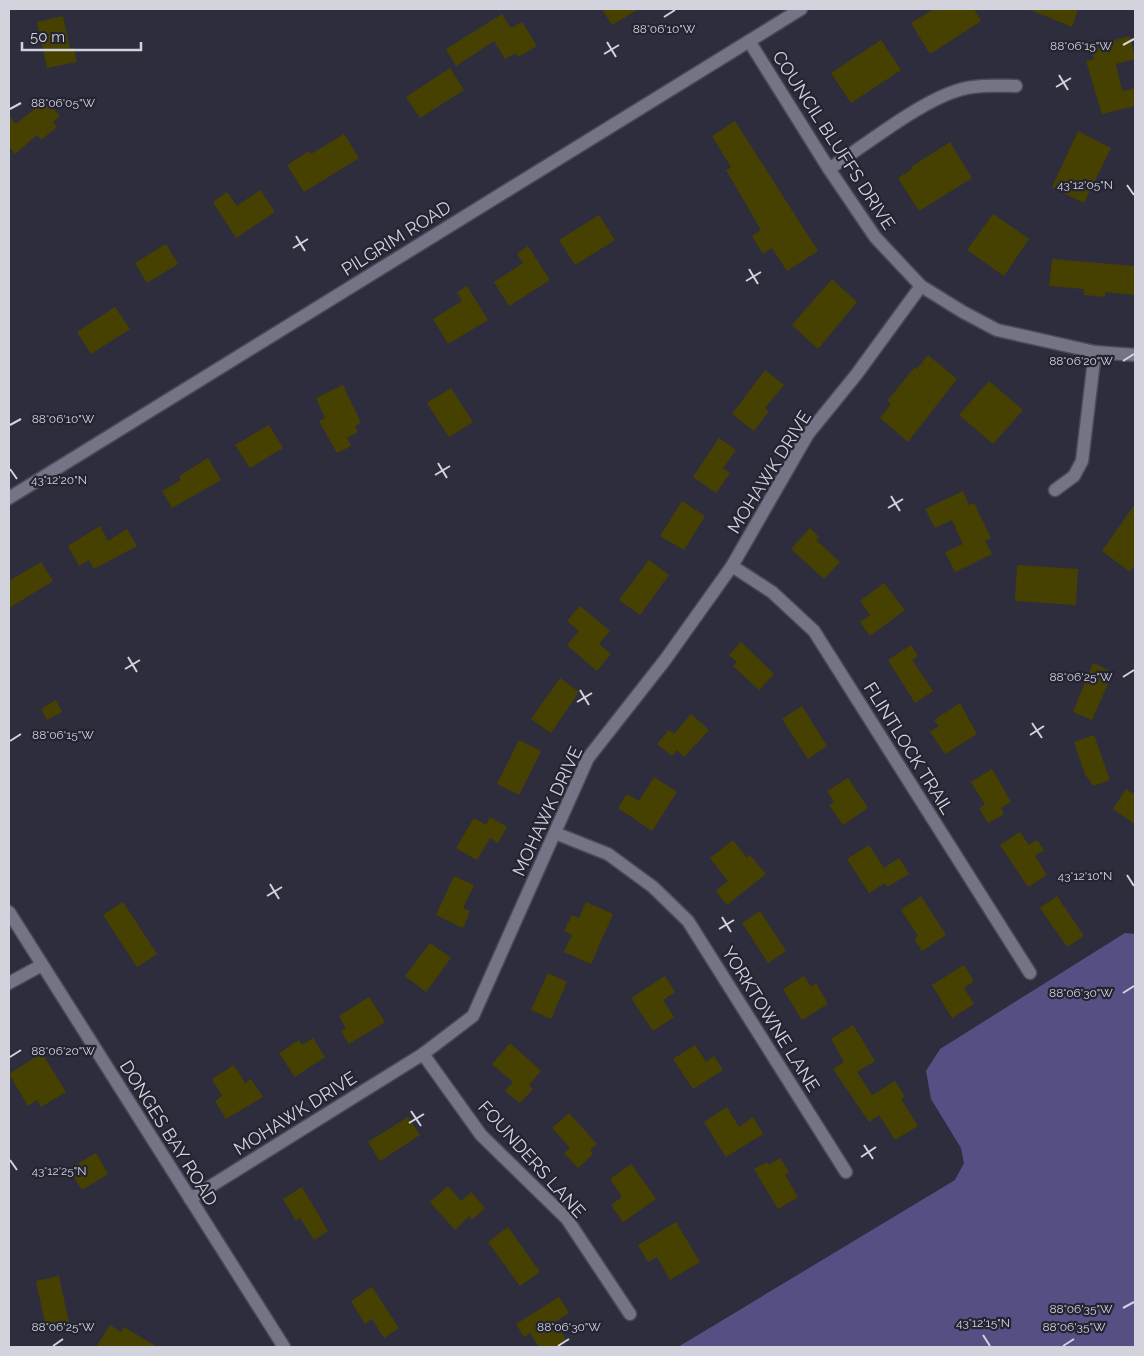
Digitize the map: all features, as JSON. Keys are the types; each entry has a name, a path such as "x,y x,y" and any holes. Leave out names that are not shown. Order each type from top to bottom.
{"street":[{"name":"PILGRIM ROAD","path":"9,498 801,9"},
{"name":"COUNCIL BLUFFS DRIVE","path":"749,41 829,170 875,237 921,286 997,330 1095,352 1135,356"},
{"path":"829,170 911,115 954,91 971,87 1016,86"},
{"name":"MOHAWK DRIVE","path":"190,1199 423,1054 474,1016 588,758 665,660 732,566 808,434 856,375 921,286"},
{"path":"1055,490 1074,476 1082,461 1095,352"},
{"name":"FLINTLOCK TRAIL","path":"732,566 772,592 814,631 1030,973"},
{"name":"YORKTOWNE LANE","path":"555,832 608,854 653,887 688,921 846,1172"},
{"name":"DONGES BAY ROAD","path":"9,912 284,1347"},
{"path":"9,983 42,965"},
{"name":"FOUNDERS LANE","path":"423,1054 481,1134 567,1219 630,1314"}],"shaded area":[{"path":"1125,933 1135,934 1135,1347 678,1347 955,1180 964,1163 961,1148 931,1099 926,1071 940,1049"}],"building":[{"path":"602,9 639,9 612,25"},
{"path":"934,9 974,9 981,21 930,54 911,23"},
{"path":"1028,9 1078,9 1072,27"},
{"path":"502,14 511,28 522,22 537,46 518,57 516,53 505,59 494,41 456,66 446,49"},
{"path":"63,16 70,48 74,48 77,62 47,68 37,22"},
{"path":"1130,36 1135,59 1116,64 1122,91 1135,88 1135,106 1102,114 1086,61 1094,59 1091,46"},
{"path":"881,40 901,70 851,103 831,73"},
{"path":"450,68 464,90 420,118 406,97"},
{"path":"46,100 60,116 53,122 57,127 41,140 37,135 15,154 9,146 9,116 16,124"},
{"path":"735,121 818,251 787,271 772,248 763,254 752,236 761,230 726,170 731,167 712,136"},
{"path":"1078,131 1111,148 1084,203 1052,187"},
{"path":"344,134 359,158 304,192 287,165 309,151 311,154"},
{"path":"950,142 972,178 919,211 898,178 912,169 911,167"},
{"path":"260,190 275,212 236,238 213,202 227,192 237,206"},
{"path":"993,214 1029,239 1004,276 967,250"},
{"path":"599,215 615,240 575,265 559,240"},
{"path":"166,244 178,264 147,283 135,263"},
{"path":"528,246 550,280 509,306 494,282 523,263 517,254"},
{"path":"1052,259 1135,266 1135,295 1105,292 1105,297 1084,295 1084,289 1049,286"},
{"path":"832,279 857,302 818,349 792,325"},
{"path":"467,286 488,320 448,344 433,319 462,301 457,292"},
{"path":"115,307 130,329 91,354 77,332"},
{"path":"928,355 957,379 908,442 880,418 891,404 887,401 915,367 917,369"},
{"path":"765,370 784,385 765,408 769,411 754,431 732,414"},
{"path":"989,381 1023,410 993,444 959,415"},
{"path":"343,385 361,423 355,426 358,432 347,438 351,446 337,453 319,421 325,418 316,398"},
{"path":"451,388 473,422 449,437 427,403"},
{"path":"269,425 283,448 250,468 235,445"},
{"path":"719,438 736,450 723,468 730,473 716,493 693,477"},
{"path":"208,458 221,480 172,508 162,491 181,480 179,476"},
{"path":"963,491 969,505 974,503 991,538 985,541 992,554 955,572 945,552 963,544 952,520 935,528 925,509"},
{"path":"682,501 705,516 684,550 660,536"},
{"path":"1135,504 1135,564 1130,572 1102,551"},
{"path":"100,526 108,541 127,529 137,546 94,569 89,560 79,566 68,546"},
{"path":"810,528 819,537 816,540 840,562 824,579 791,549"},
{"path":"649,560 669,575 640,615 619,600"},
{"path":"41,562 53,581 9,608 9,581"},
{"path":"1017,565 1078,569 1076,605 1015,601"},
{"path":"884,583 905,610 870,636 860,622 870,615 860,601"},
{"path":"580,606 610,631 599,644 611,654 597,671 567,645 579,631 567,621"},
{"path":"741,642 774,674 759,690 733,666 737,662 729,655"},
{"path":"911,645 918,656 912,660 933,691 915,703 888,660"},
{"path":"1093,663 1113,672 1092,720 1073,712"},
{"path":"560,678 579,692 551,733 531,719"},
{"path":"56,700 62,712 47,720 41,709"},
{"path":"960,703 977,734 945,754 930,732 939,726 934,720"},
{"path":"802,706 827,746 808,759 782,719"},
{"path":"691,714 709,730 684,757 677,750 672,756 657,744 669,730 674,734"},
{"path":"1094,735 1110,780 1093,786 1085,774 1074,742"},
{"path":"519,740 541,751 519,795 497,784"},
{"path":"992,769 1011,802 1001,808 1004,814 988,823 979,808 985,805 971,782"},
{"path":"654,777 677,792 652,831 618,808 627,794 639,801"},
{"path":"848,778 868,808 843,825 829,805 834,802 827,791"},
{"path":"1126,789 1135,795 1135,824 1113,809"},
{"path":"490,817 507,827 498,843 490,838 477,860 456,848 474,818 486,825"},
{"path":"1020,832 1029,845 1037,840 1044,850 1035,856 1047,875 1028,887 1000,845"},
{"path":"733,840 747,858 750,855 766,874 727,905 716,891 728,881 710,858"},
{"path":"869,845 884,868 899,858 909,874 887,887 885,883 869,893 847,859"},
{"path":"454,876 474,885 463,908 470,911 463,928 436,915"},
{"path":"921,896 946,935 922,951 914,939 918,936 901,910"},
{"path":"1057,896 1084,936 1067,947 1040,908"},
{"path":"123,902 157,954 137,967 103,915"},
{"path":"586,902 613,914 591,964 564,952 572,935 564,931 572,915 579,918"},
{"path":"760,911 786,951 768,963 742,923"},
{"path":"430,943 451,958 426,992 405,976"},
{"path":"964,965 974,981 964,988 974,1004 952,1018 932,985"},
{"path":"548,973 567,982 551,1019 531,1010"},
{"path":"665,976 675,992 663,1000 674,1017 653,1031 631,998"},
{"path":"804,976 811,987 816,983 828,1004 802,1020 783,989"},
{"path":"369,997 385,1022 349,1044 341,1031 346,1028 339,1016"},
{"path":"853,1025 875,1061 857,1072 872,1095 895,1081 905,1097 901,1099 918,1126 895,1140 879,1115 869,1122 833,1069 844,1062 831,1039"},
{"path":"313,1038 325,1057 295,1077 279,1053 299,1040 302,1045"},
{"path":"510,1043 541,1071 529,1085 533,1089 520,1103 505,1091 513,1082 492,1064"},
{"path":"695,1045 706,1062 714,1056 723,1070 693,1089 673,1059"},
{"path":"42,1053 66,1092 41,1107 37,1100 28,1106 9,1074"},
{"path":"234,1065 245,1083 251,1079 263,1097 226,1119 215,1101 222,1096 212,1079"},
{"path":"727,1107 739,1127 753,1117 763,1134 726,1157 704,1122"},
{"path":"569,1113 597,1144 590,1150 593,1154 578,1168 564,1153 570,1148 552,1128"},
{"path":"408,1117 420,1135 380,1161 368,1142"},
{"path":"96,1153 108,1174 82,1190 69,1169"},
{"path":"780,1158 789,1172 785,1175 798,1197 778,1209 754,1169 767,1162 769,1165"},
{"path":"631,1164 656,1199 623,1222 611,1205 622,1197 610,1179"},
{"path":"448,1186 461,1201 471,1192 485,1208 472,1220 469,1216 455,1230 430,1202"},
{"path":"302,1187 328,1231 314,1240 300,1218 296,1221 283,1199"},
{"path":"676,1222 700,1262 670,1280 657,1257 648,1262 638,1245"},
{"path":"508,1227 540,1272 520,1286 488,1242"},
{"path":"59,1276 69,1323 46,1328 36,1281"},
{"path":"372,1287 399,1328 384,1338 372,1319 365,1324 351,1301"},
{"path":"559,1297 569,1313 555,1322 567,1341 558,1347 539,1347 530,1333 524,1337 516,1324"},
{"path":"110,1325 121,1332 124,1327 157,1347 96,1347"}]}
